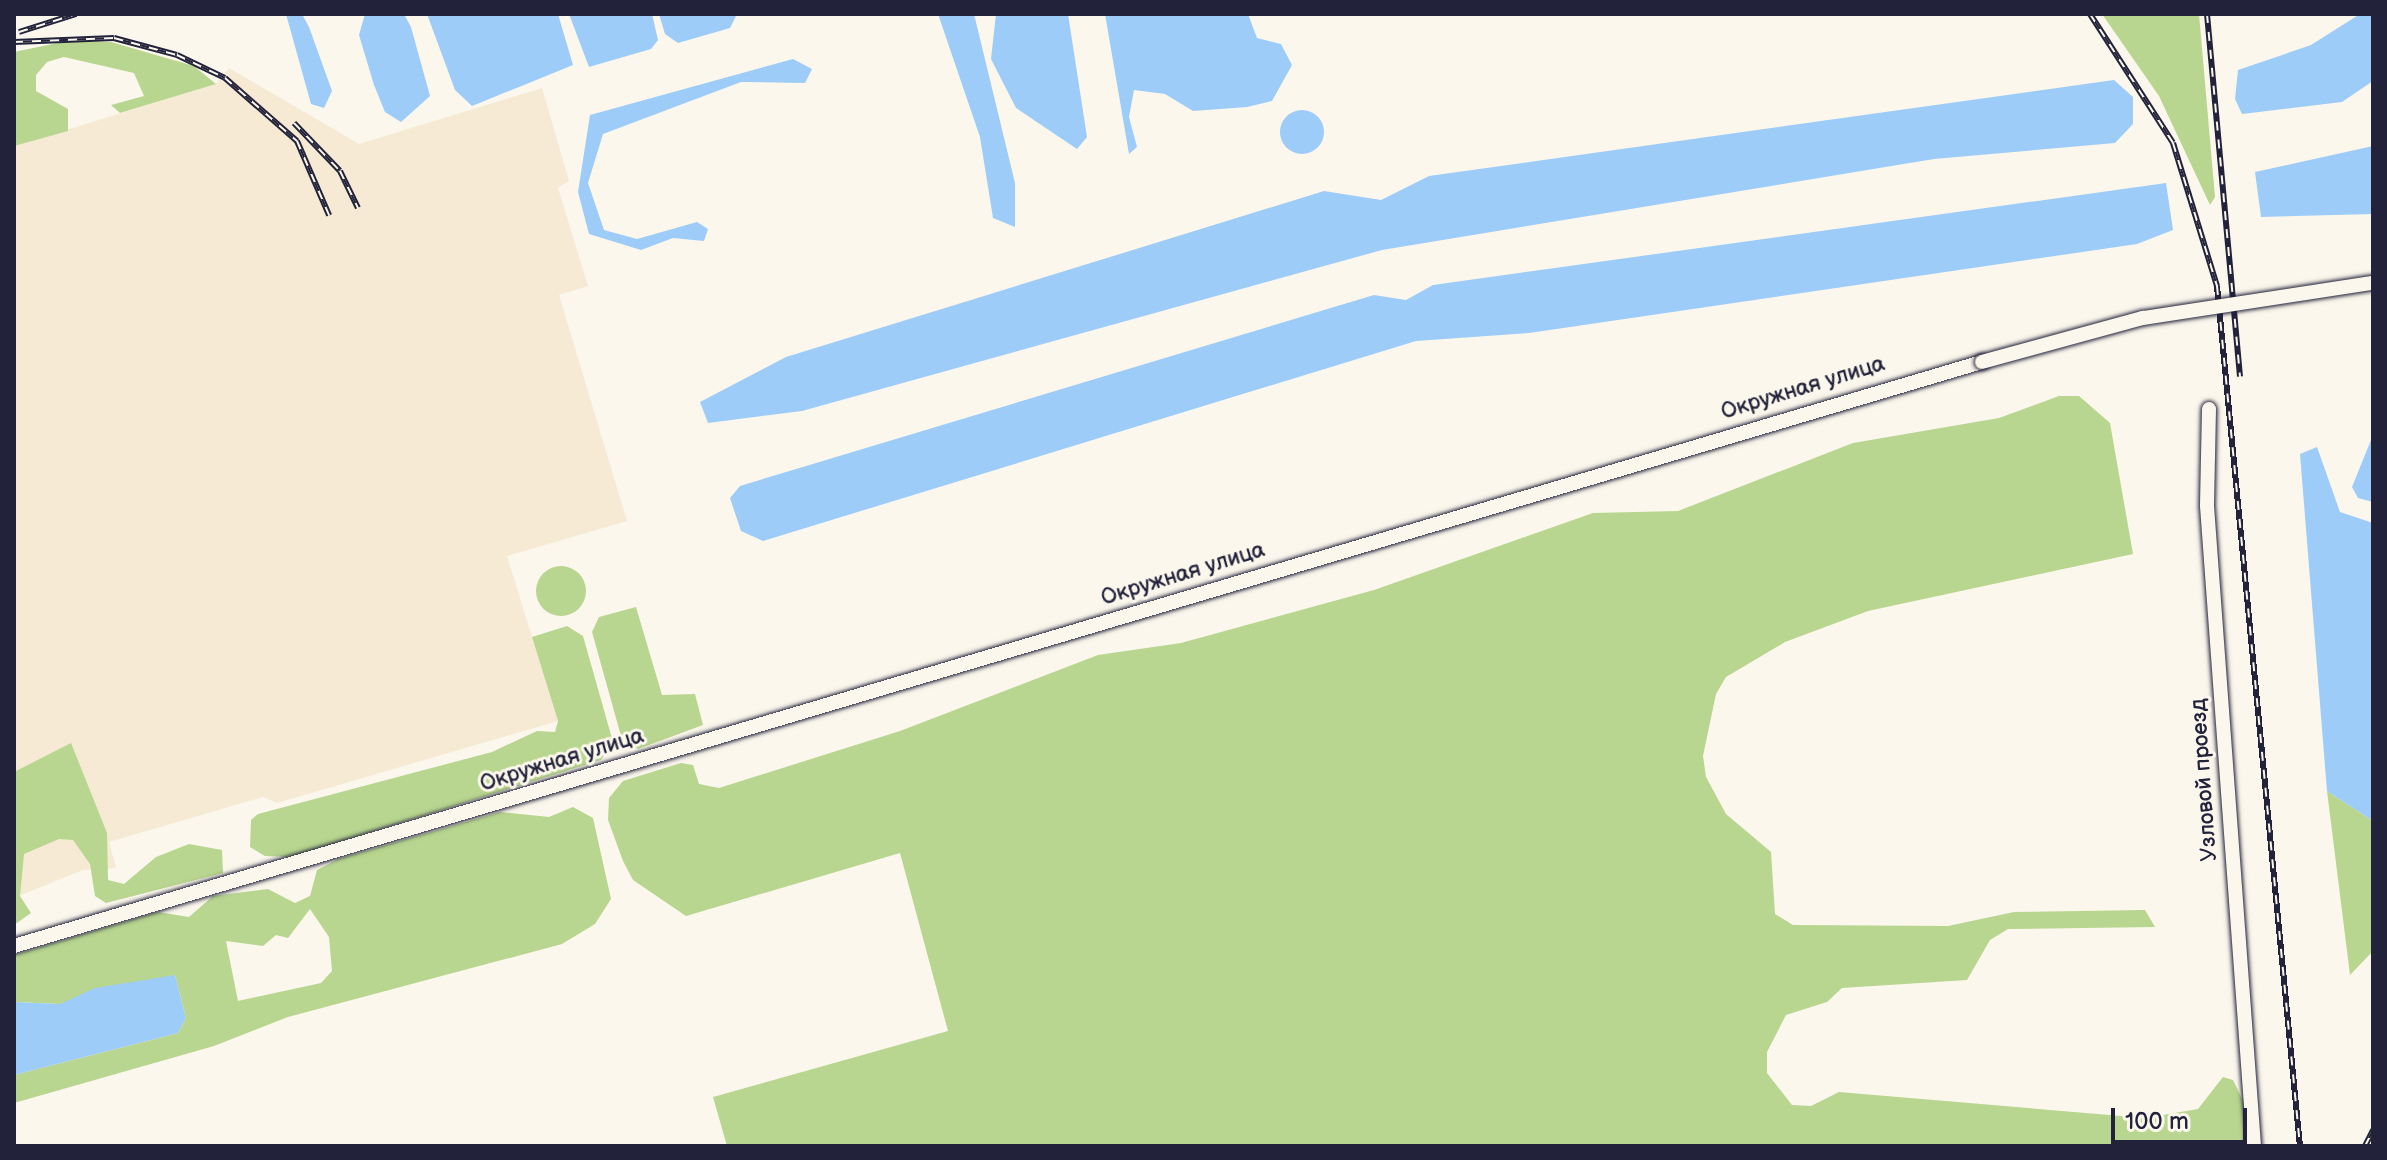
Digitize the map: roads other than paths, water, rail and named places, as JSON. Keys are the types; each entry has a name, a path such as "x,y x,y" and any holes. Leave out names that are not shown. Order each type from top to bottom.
{"main road":[{"name":"Окружная улица","path":"14,946 1982,362 2143,318 2373,283"},
{"name":"Узловой проезд","path":"2209,409 2207,506 2254,1146"}],"water":[{"path":"286,14 302,14 309,27 332,91 324,108 311,104"},
{"path":"365,14 404,14 411,27 430,96 401,122 385,112 374,85 359,35"},
{"path":"427,14 558,14 573,65 472,106 455,90"},
{"path":"569,14 652,14 658,40 651,49 589,67"},
{"path":"659,14 737,14 730,28 678,43 665,34"},
{"path":"938,14 974,14 1015,183 1015,227 993,218 980,137"},
{"path":"996,14 1068,14 1087,137 1077,149 1016,108 991,59"},
{"path":"1105,14 1248,14 1257,38 1281,44 1292,65 1272,101 1247,107 1193,111 1165,94 1134,90 1129,117 1137,147 1129,154"},
{"path":"2360,14 2373,14 2373,81 2342,102 2242,114 2235,99 2238,70 2311,45"},
{"path":"793,59 812,69 805,83 741,82 603,134 588,183 604,230 637,239 697,222 708,229 704,241 673,238 641,250 589,234 578,192 590,115"},
{"path":"2114,80 2133,97 2133,124 2115,143 1934,159 1382,250 802,411 708,423 700,402 786,357 1324,191 1381,200 1429,176"},
{"path":"1302,110 1318,116 1324,132 1318,148 1302,154 1286,148 1280,132 1286,116"},
{"path":"2373,146 2373,214 2261,217 2255,172"},
{"path":"2166,183 2173,230 2137,244 1529,333 1416,341 763,541 741,531 730,498 740,486 1374,295 1406,300 1433,285"},
{"path":"2373,435 2373,502 2358,498 2352,487"},
{"path":"2317,447 2340,512 2373,523 2373,821 2327,791 2300,454"},
{"path":"175,975 186,1018 178,1033 14,1075 14,1002 60,1004 95,988"}],"railway":[{"path":"19,32 76,14"},
{"path":"2090,14 2173,143 2217,286 2300,1146"},
{"path":"2207,14 2240,377"},
{"path":"14,42 114,38 177,55 225,78 297,141 329,215"},
{"path":"294,123 340,171 358,208"},
{"path":"2365,1146 2373,1130"}]}
